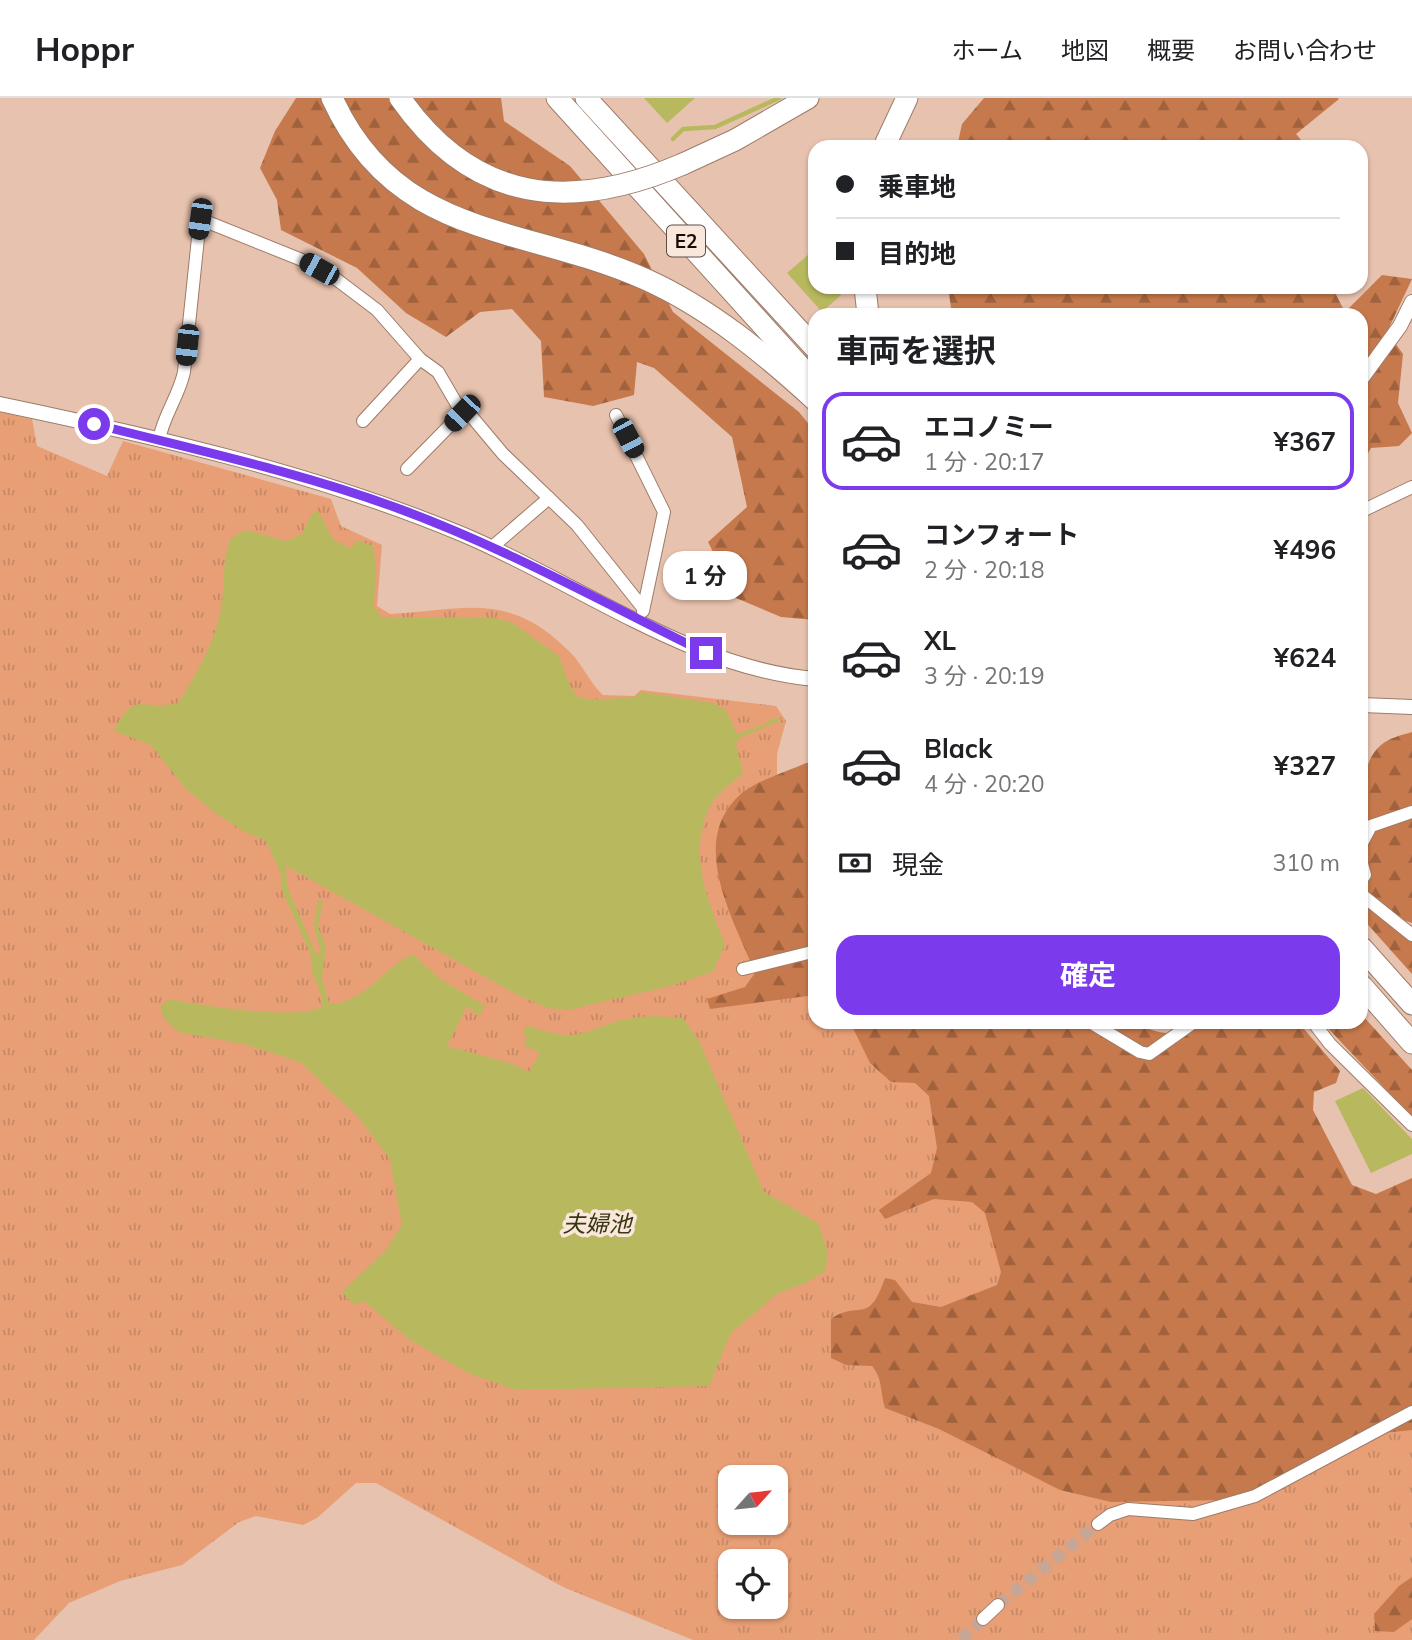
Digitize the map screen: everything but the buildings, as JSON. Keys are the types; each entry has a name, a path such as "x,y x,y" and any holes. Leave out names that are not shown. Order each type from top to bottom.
{"highway":[{"path":"332,98 347,129 363,153 412,197 478,226 616,268 680,298 748,343 808,394"},
{"path":"400,98 421,126 464,162 492,178 534,191 560,194 611,188 647,179 735,140 808,98"},
{"name":"E2","path":"556,98 808,375"},
{"name":"E2","path":"586,98 808,340"},
{"path":"887,140 907,98"},
{"path":"1368,955 1412,1004"},
{"path":"1368,993 1412,1043"}],"street":[{"path":"159,440 162,426 180,391 184,372 200,219 302,260 336,279 377,310 420,359 438,372 462,413 472,417 503,454 577,524 642,614"},
{"path":"1368,370 1400,326 1412,302"},
{"path":"363,421 420,359"},
{"path":"0,404 255,464 396,508 642,614 733,663 776,676 808,678"},
{"path":"407,469 462,413"},
{"path":"616,415 664,512 642,614"},
{"path":"1368,508 1412,487"},
{"path":"491,548 550,498"},
{"path":"1368,705 1412,706"},
{"path":"1368,832 1371,826 1412,812"},
{"path":"1368,900 1412,935"},
{"path":"743,969 808,953"},
{"path":"1102,1029 1140,1052 1149,1054 1184,1029"},
{"path":"1318,1029 1330,1044 1412,1125"},
{"path":"1098,1524 1110,1515 1128,1510 1193,1514 1255,1496 1412,1412"},
{"path":"983,1619 998,1605"}],"green space":[{"path":"296,98 501,98 504,121 570,166 644,254 673,312 799,412 808,423 808,619 781,617 736,598 708,542 747,507 732,437 654,368 637,362 634,395 593,406 544,397 541,341 512,309 480,312 446,337 406,313 357,268 281,230 277,200 260,168 275,131"},
{"path":"984,98 1339,99 1296,134 1301,140 959,140 962,124"},
{"path":"1382,275 1412,279 1387,332 1403,354 1398,403 1412,433 1399,446 1371,448 1368,453 1368,308 1349,308 1363,294 1368,294 1368,289"},
{"path":"949,294 1336,294 1343,308 951,308"},
{"path":"0,412 32,419 37,446 107,476 123,441 331,499 341,526 382,545 377,606 390,614 465,608 507,612 548,633 570,652 603,695 634,696 641,690 776,706 786,721 777,754 777,777 808,925 808,1029 890,1029 1412,1409 1412,1640 693,1640 563,1587 376,1483 356,1483 317,1518 303,1525 256,1516 239,1522 182,1565 120,1581 69,1603 34,1640 0,1640"},
{"path":"1412,732 1412,923 1403,920 1368,894 1368,766 1381,745"},
{"path":"806,763 808,996 710,1009 707,999 745,987 755,973 720,881 716,857 717,834 726,812 742,793 773,776"},
{"path":"1368,907 1412,941 1412,974 1368,925"},
{"path":"1368,1022 1412,1070 1412,1117 1329,1029 1368,1029"},
{"path":"853,1029 1150,1029 1171,1033 1188,1029 1304,1029 1340,1071 1336,1083 1314,1092 1313,1110 1352,1185 1376,1194 1412,1178 1412,1430 1383,1433 1275,1491 1223,1500 1111,1502 1060,1490 939,1429 885,1408 880,1381 872,1366 846,1365 831,1358 831,1319 868,1307 879,1293 885,1278 895,1280 912,1302 941,1307 997,1285 1001,1272 985,1213 972,1202 934,1199 885,1219 879,1210 931,1173 937,1148 929,1096 915,1083 891,1082 870,1063"},
{"path":"1412,1577 1412,1619 1394,1632 1375,1631 1374,1614 1399,1586"}],"water":[{"path":"644,98 695,98 667,123"},
{"path":"808,255 808,294 841,295 826,308 818,308 787,273"},
{"name":"夫婦池","path":"319,512 333,539 351,549 357,540 373,546 376,565 374,607 382,617 495,618 513,623 559,656 569,684 578,697 634,698 641,692 713,703 726,710 737,734 766,724 773,718 784,719 740,738 736,744 743,773 715,799 704,820 700,856 702,874 725,944 713,972 666,987 568,1010 547,1008 516,994 286,866 287,886 316,954 321,953 314,927 318,900 323,901 318,927 326,946 322,978 329,1004 353,998 413,954 440,979 485,1006 479,1016 467,1006 447,1046 510,1063 529,1072 540,1053 524,1045 527,1037 523,1034 527,1025 547,1032 575,1035 639,1017 683,1018 700,1043 764,1192 818,1223 828,1252 825,1271 808,1282 777,1294 731,1333 709,1386 516,1390 468,1373 410,1340 364,1301 354,1305 342,1292 386,1250 402,1225 390,1159 358,1117 300,1062 244,1044 178,1032 164,1018 160,1007 169,999 271,1012 309,1011 321,1007 322,997 312,972 311,955 281,888 281,875 266,841 245,832 217,814 186,789 151,745 114,731 128,710 134,706 178,703 185,692 216,629 222,603 226,554 231,538 246,530 286,541 302,534 312,513"},
{"path":"1363,1088 1412,1139 1412,1154 1371,1173 1335,1101"}],"waterway":[{"path":"673,139 683,129 715,127 779,98"}],"tunnel":[{"path":"998,1605 1098,1524"},
{"path":"961,1640 983,1619"}],"route":[{"path":"94,424 255,464 396,508 467,536 706,653"}]}
